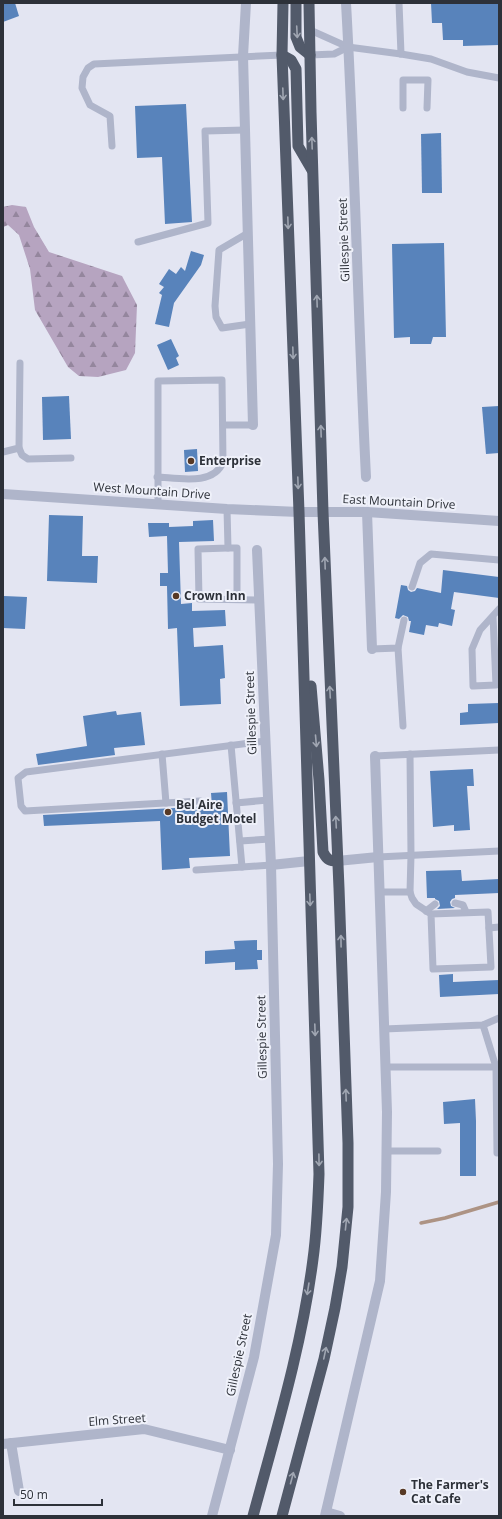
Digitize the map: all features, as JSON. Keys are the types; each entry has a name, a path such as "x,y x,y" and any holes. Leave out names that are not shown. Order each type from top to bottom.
{"highway":[{"path":"253,1516 293,1362 307,1300 314,1258 318,1216 319,1174 303,647 282,55 283,3"},
{"path":"296,3 296,37 300,47 310,55"},
{"path":"282,1516 334,1315 342,1267 348,1207 347,1135 323,512 310,112 310,3"},
{"path":"282,55 291,60 296,69 298,146 313,172"},
{"path":"303,647 309,675 315,722 324,852 326,858 331,861 337,861"}],"street":[{"path":"246,3 243,56 253,425"},
{"name":"Gillespie Street","path":"346,3 366,477"},
{"name":"West Mountain Drive","path":"3,494 227,509 298,512"},
{"name":"East Mountain Drive","path":"298,512 367,512 499,521"},
{"path":"367,512 372,649"},
{"name":"Gillespie Street","path":"212,1516 254,1357 276,1235 278,1164 271,865 258,550"},
{"path":"340,1516 326,1514 380,1281 386,1192 386,1067 375,756"},
{"path":"337,861 378,857"},
{"path":"271,865 309,861"},
{"name":"Elm Street","path":"7,1443 144,1429 230,1450"},
{"path":"7,1443 19,1491"}],"lane":[{"path":"399,3 402,54"},
{"path":"310,30 348,47 431,59 467,72 499,78"},
{"path":"310,55 334,54 348,47"},
{"path":"112,146 110,116 90,105 82,88 83,77 88,68 94,64 282,55"},
{"path":"403,108 403,80 428,80 427,108"},
{"path":"138,242 208,223 205,131 245,130"},
{"path":"248,233 219,250 215,306 216,317 222,328 250,324"},
{"path":"20,363 19,448 22,455 28,459 71,458"},
{"path":"157,477 200,478 220,470 223,462 222,380 158,381 157,477 158,504"},
{"path":"223,425 253,425"},
{"path":"3,452 19,448"},
{"path":"227,509 228,548"},
{"path":"237,599 237,548 198,549 198,599 259,600"},
{"path":"412,587 420,563 431,554 499,560"},
{"path":"492,616 496,685 473,686 472,649 480,630 492,616 499,609"},
{"path":"403,726 398,648 404,620"},
{"path":"372,649 398,648"},
{"path":"200,801 25,811 21,806 18,778 26,772 265,741"},
{"path":"230,745 242,867"},
{"path":"375,756 499,750"},
{"path":"162,754 166,803"},
{"path":"410,754 412,855 410,892 412,898 416,904 428,912 488,912 491,967 433,969 428,912 435,904"},
{"path":"236,803 268,800"},
{"path":"240,841 270,839"},
{"path":"378,857 499,851"},
{"path":"196,870 271,865"},
{"path":"379,892 410,892"},
{"path":"455,903 463,905 466,912"},
{"path":"489,928 499,927"},
{"path":"384,1029 483,1025 499,1018"},
{"path":"483,1025 496,1067 497,1153"},
{"path":"386,1067 496,1067"},
{"path":"386,1151 438,1151"}],"green space":[{"path":"12,205 26,207 34,227 49,252 122,276 137,305 135,353 126,370 98,377 79,376 68,367 35,310 30,269 19,235 8,225 3,227 3,207"}],"building":[{"path":"3,3 15,3 19,16 3,22"},
{"path":"431,3 499,3 499,45 463,46 463,40 443,40 442,23 432,23"},
{"path":"186,104 192,222 165,224 162,157 137,158 135,106"},
{"path":"441,133 442,193 422,193 421,134"},
{"path":"444,243 446,337 433,337 431,344 410,344 410,337 394,338 392,244"},
{"path":"191,251 204,255 201,265 174,303 169,327 155,324 162,295 159,293 164,287 159,284 169,269 176,274 181,267 185,271"},
{"path":"171,339 179,356 176,358 179,365 168,370 157,345"},
{"path":"69,396 71,439 43,440 42,397"},
{"path":"499,406 499,453 486,454 482,407"},
{"name":"Enterprise","path":"197,449 198,471 185,472 184,450"},
{"path":"49,515 83,516 82,556 98,556 97,583 47,581"},
{"path":"213,520 214,541 179,542 181,604 192,603 192,611 225,610 226,626 193,628 194,647 223,645 225,678 220,679 221,704 180,706 177,628 168,629 167,586 160,586 160,573 168,573 167,536 149,537 148,523 169,523 169,527 193,526 193,521"},
{"path":"443,570 499,577 499,598 454,592 451,609 455,610 452,626 439,623 438,627 426,625 424,635 409,632 411,621 409,621 408,617 403,615 399,619 395,618 401,585 407,586 408,590 411,592 415,591 417,588 441,593"},
{"path":"4,596 27,597 25,629 3,628"},
{"path":"499,703 499,723 460,725 460,713 468,712 468,704"},
{"path":"116,711 117,715 141,712 145,745 114,748 115,755 38,765 36,754 87,746 83,716"},
{"path":"473,769 474,786 467,786 470,830 454,831 454,825 433,827 430,771"},
{"path":"227,792 230,856 189,858 190,868 162,870 160,821 44,826 43,815 212,806 211,793"},
{"path":"461,870 462,881 499,879 499,893 455,895 455,898 450,902 451,906 455,908 437,909 440,906 439,901 435,898 427,898 426,871"},
{"path":"257,940 257,950 262,950 262,960 257,960 258,969 235,970 235,962 205,964 205,951 235,949 234,941"},
{"path":"453,974 453,982 499,980 499,994 440,997 439,975"},
{"path":"475,1099 476,1176 460,1176 460,1123 444,1124 443,1102"}],"waterway":[{"path":"421,1223 445,1218 499,1202"}],"place":[{"name":"Enterprise","path":"191,461"},
{"name":"Crown Inn","path":"176,596"},
{"name":"Bel Aire Budget Motel","path":"168,812"},
{"name":"The Farmer's Cat Cafe","path":"403,1492"}]}
